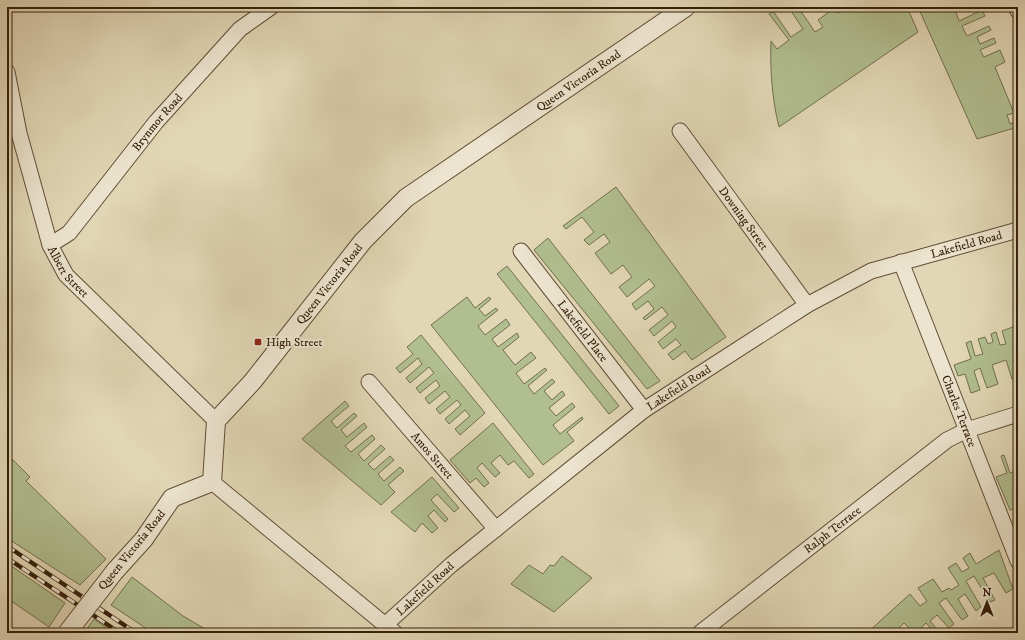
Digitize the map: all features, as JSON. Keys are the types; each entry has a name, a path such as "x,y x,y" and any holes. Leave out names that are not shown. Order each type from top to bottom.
{"street":[{"name":"Brynmor Road","path":"50,245 69,233 156,122 240,29 271,7"},
{"name":"Queen Victoria Road","path":"216,420 252,381 363,242 406,198 686,7"},
{"path":"1016,7 1018,11"},
{"name":"Albert Street","path":"7,72 19,133 50,245 66,275 216,420"},
{"name":"Downing Street","path":"680,131 807,305"},
{"name":"Lakefield Road","path":"390,629 451,565 644,410 807,305 871,272 901,262 1018,230"},
{"name":"Lakefield Place","path":"521,251 644,410"},
{"name":"Charles Terrace","path":"901,262 1018,560"},
{"name":"Amos Street","path":"369,382 496,529"},
{"name":"Ralph Terrace","path":"700,633 947,440 967,430 1018,414"},
{"path":"216,420 212,482 390,629"},
{"name":"Queen Victoria Road","path":"66,633 115,571 144,539 172,498 212,482"}],"green space":[{"path":"798,7 815,32 823,27 818,20 829,12 826,7 834,7 838,13 844,9 843,7 907,7 918,32 779,127 772,84 771,41 777,49 789,40 769,14 773,11 791,37 803,29 789,8"},
{"path":"918,7 968,7 956,12 959,21 982,10 985,16 962,26 967,36 989,26 991,30 977,37 980,44 994,38 996,43 980,50 984,57 1000,50 1005,62 995,67 1014,113 1007,115 1010,124 1018,121 1018,127 977,139"},
{"path":"616,187 726,337 692,360 685,351 673,360 668,354 681,345 676,339 663,349 658,342 676,327 672,321 654,336 649,330 668,315 662,307 645,320 643,318 654,309 648,301 636,310 632,304 655,286 649,279 627,297 619,287 632,277 623,265 611,274 595,253 610,242 604,234 589,245 584,240 594,232 582,217 566,229 563,226"},
{"path":"548,238 660,381 647,389 534,250"},
{"path":"507,266 619,406 609,414 497,274"},
{"path":"467,297 475,308 489,297 491,299 479,309 485,316 496,308 498,310 478,326 485,335 506,319 510,325 492,339 498,347 517,333 519,337 503,350 515,365 531,352 536,358 516,373 524,384 545,368 547,370 528,386 534,394 552,379 555,382 544,391 552,400 562,391 565,395 549,408 556,416 572,403 575,407 553,425 560,434 582,417 583,419 567,432 574,441 543,465 431,325"},
{"path":"1018,325 1018,356 1016,357 1018,377 1012,379 1006,360 992,365 998,384 987,388 980,368 974,371 980,390 971,393 965,374 958,376 954,365 971,359 966,343 971,341 975,356 983,354 978,339 985,337 988,344 993,342 991,334 996,332 1000,345 1006,344 1002,331"},
{"path":"421,335 485,413 460,435 455,429 470,416 465,410 449,424 445,419 461,405 457,400 440,414 436,409 450,397 445,391 429,404 425,398 440,386 436,380 420,393 416,388 434,373 429,367 410,383 406,378 422,364 418,358 400,373 396,368 413,354 407,347"},
{"path":"345,401 349,406 331,421 337,428 354,413 357,416 341,430 347,437 364,423 367,427 345,446 351,452 372,435 375,439 358,454 364,461 381,445 385,449 368,464 374,470 390,456 394,460 378,474 384,481 400,467 404,471 388,485 395,492 381,505 302,439"},
{"path":"493,423 534,474 529,478 514,461 508,465 500,455 491,463 500,473 495,477 482,463 477,468 489,483 484,487 476,478 470,483 450,460"},
{"path":"7,454 30,477 26,481 106,559 80,585 7,538"},
{"path":"1004,455 1010,473 1018,470 1018,508 1010,510 996,477 1007,473 1001,456"},
{"path":"432,477 459,508 454,512 437,494 431,500 448,519 445,522 434,510 428,516 438,528 432,533 422,523 415,532 391,512"},
{"path":"999,550 1013,589 1006,593 994,573 983,578 995,600 990,602 974,576 966,581 981,607 976,611 965,594 958,599 968,616 962,620 946,598 939,603 954,624 949,628 937,615 930,621 940,633 935,633 926,623 919,630 921,633 914,633 904,623 897,630 900,633 867,633 910,594 920,606 927,601 918,588 933,579 942,592 949,588 951,590 959,585 948,568 956,563 962,572 969,568 963,558 970,553 976,564"},
{"path":"562,556 592,578 554,612 511,584 529,565 543,574 550,565 554,566"},
{"path":"7,563 65,603 49,627 7,598"},
{"path":"132,577 183,616 212,633 153,633 111,605"},
{"path":"94,619 114,633 84,633"}],"railway":[{"path":"7,546 136,633"},
{"path":"7,558 120,633"}],"place":[{"name":"High Street","path":"258,342"}]}
